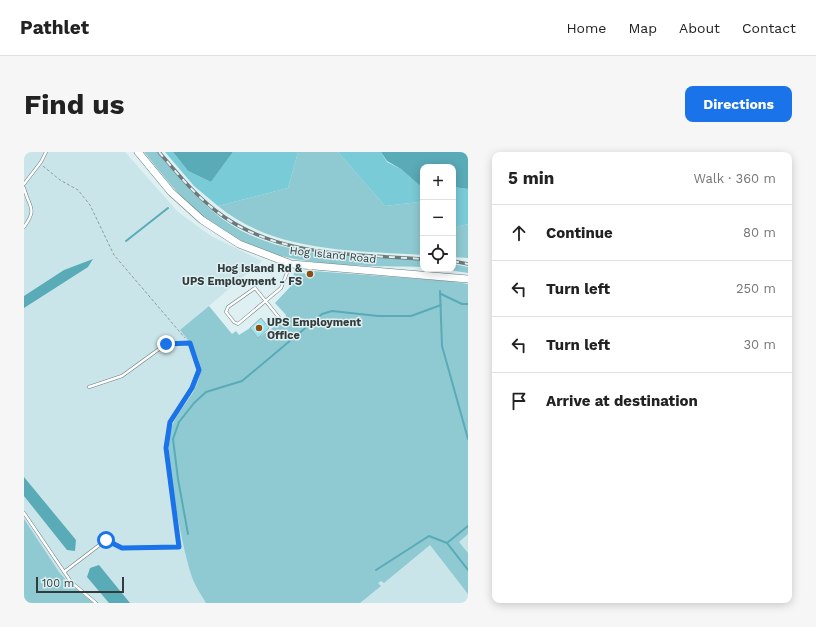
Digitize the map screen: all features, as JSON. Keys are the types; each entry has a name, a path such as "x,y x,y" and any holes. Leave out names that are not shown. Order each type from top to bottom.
{"street":[{"name":"Hog Island Road","path":"138,152 171,192 202,220 239,244 291,264 468,279"}],"lane":[{"path":"24,184 40,163 46,152"},
{"path":"24,188 31,208 32,216 24,227"},
{"path":"281,320 266,301 256,288 253,288 228,307 226,312 234,322 238,324 266,301 281,288 291,264"},
{"path":"64,572 106,540 122,548 179,547 166,448 170,422 192,388 199,370 190,343 166,344 122,376 89,387"},
{"path":"24,513 71,582 96,603"}],"path":[{"path":"40,163 60,180 78,190 90,205 114,255 190,343"}],"shaded area":[{"path":"24,152 125,152 178,212 211,236 262,261 197,316 244,372 468,287 468,603 24,603"},
{"path":"144,152 157,152 178,177 216,214 238,229 262,240 288,248 315,253 369,258 420,260 420,267 331,264 295,259 267,252 247,244 210,221 186,201"},
{"path":"165,152 173,152 188,171 211,182 233,152 298,152 288,188 218,206 194,186"},
{"path":"173,152 233,152 211,182 188,171"},
{"path":"298,152 338,152 385,206 420,203 420,255 342,250 289,241 264,233 240,221 218,206 288,188"},
{"path":"338,152 381,152 387,162 401,169 420,185 420,203 385,206"},
{"path":"381,152 468,152 468,189 456,187 456,164 420,164 420,185 401,169 387,161"},
{"path":"456,187 468,189 468,224 456,227"},
{"path":"468,224 468,258 456,257 456,227"},
{"path":"93,259 88,267 24,308 24,296 64,270"},
{"path":"456,265 468,267 468,273 456,271"},
{"path":"313,271 449,281 468,284 468,534 459,542 468,553 468,594 430,545 384,583 381,581 378,583 381,586 360,603 206,603 195,585 180,531 172,484 169,445 173,423 196,387 200,369 196,353 180,330 209,306 232,334 236,331 239,335 250,328 258,338 285,319 286,315 275,303 291,286 294,273 296,272 313,275"},
{"path":"24,477 76,540 75,551 67,550 24,496"},
{"path":"24,519 59,572 68,582 93,603 24,603"},
{"path":"99,565 130,603 109,603 87,577 90,568"}],"building":[{"name":"UPS Employment Office","path":"261,318 269,328 258,338 250,328"}],"waterway":[{"path":"126,241 168,208"},
{"path":"440,291 442,346 468,439"},
{"path":"441,294 462,304 468,304"},
{"path":"188,534 178,479 173,439 179,422 194,403 206,392 242,381 322,314 332,311 378,316 411,316 441,305"},
{"path":"447,543 468,526"},
{"path":"376,570 429,536 447,543 468,570"}],"railway":[{"path":"159,152 200,198 216,211 239,226 263,237 289,245 342,254 420,259"},
{"path":"456,262 468,264"}],"place":[{"name":"Hog Island Rd & UPS Employment - FS","path":"310,274"},
{"name":"UPS Employment Office","path":"259,328"}],"route":[{"path":"106,540 122,548 179,547 166,448 170,422 192,388 199,370 196,356 190,343 166,344"}]}
